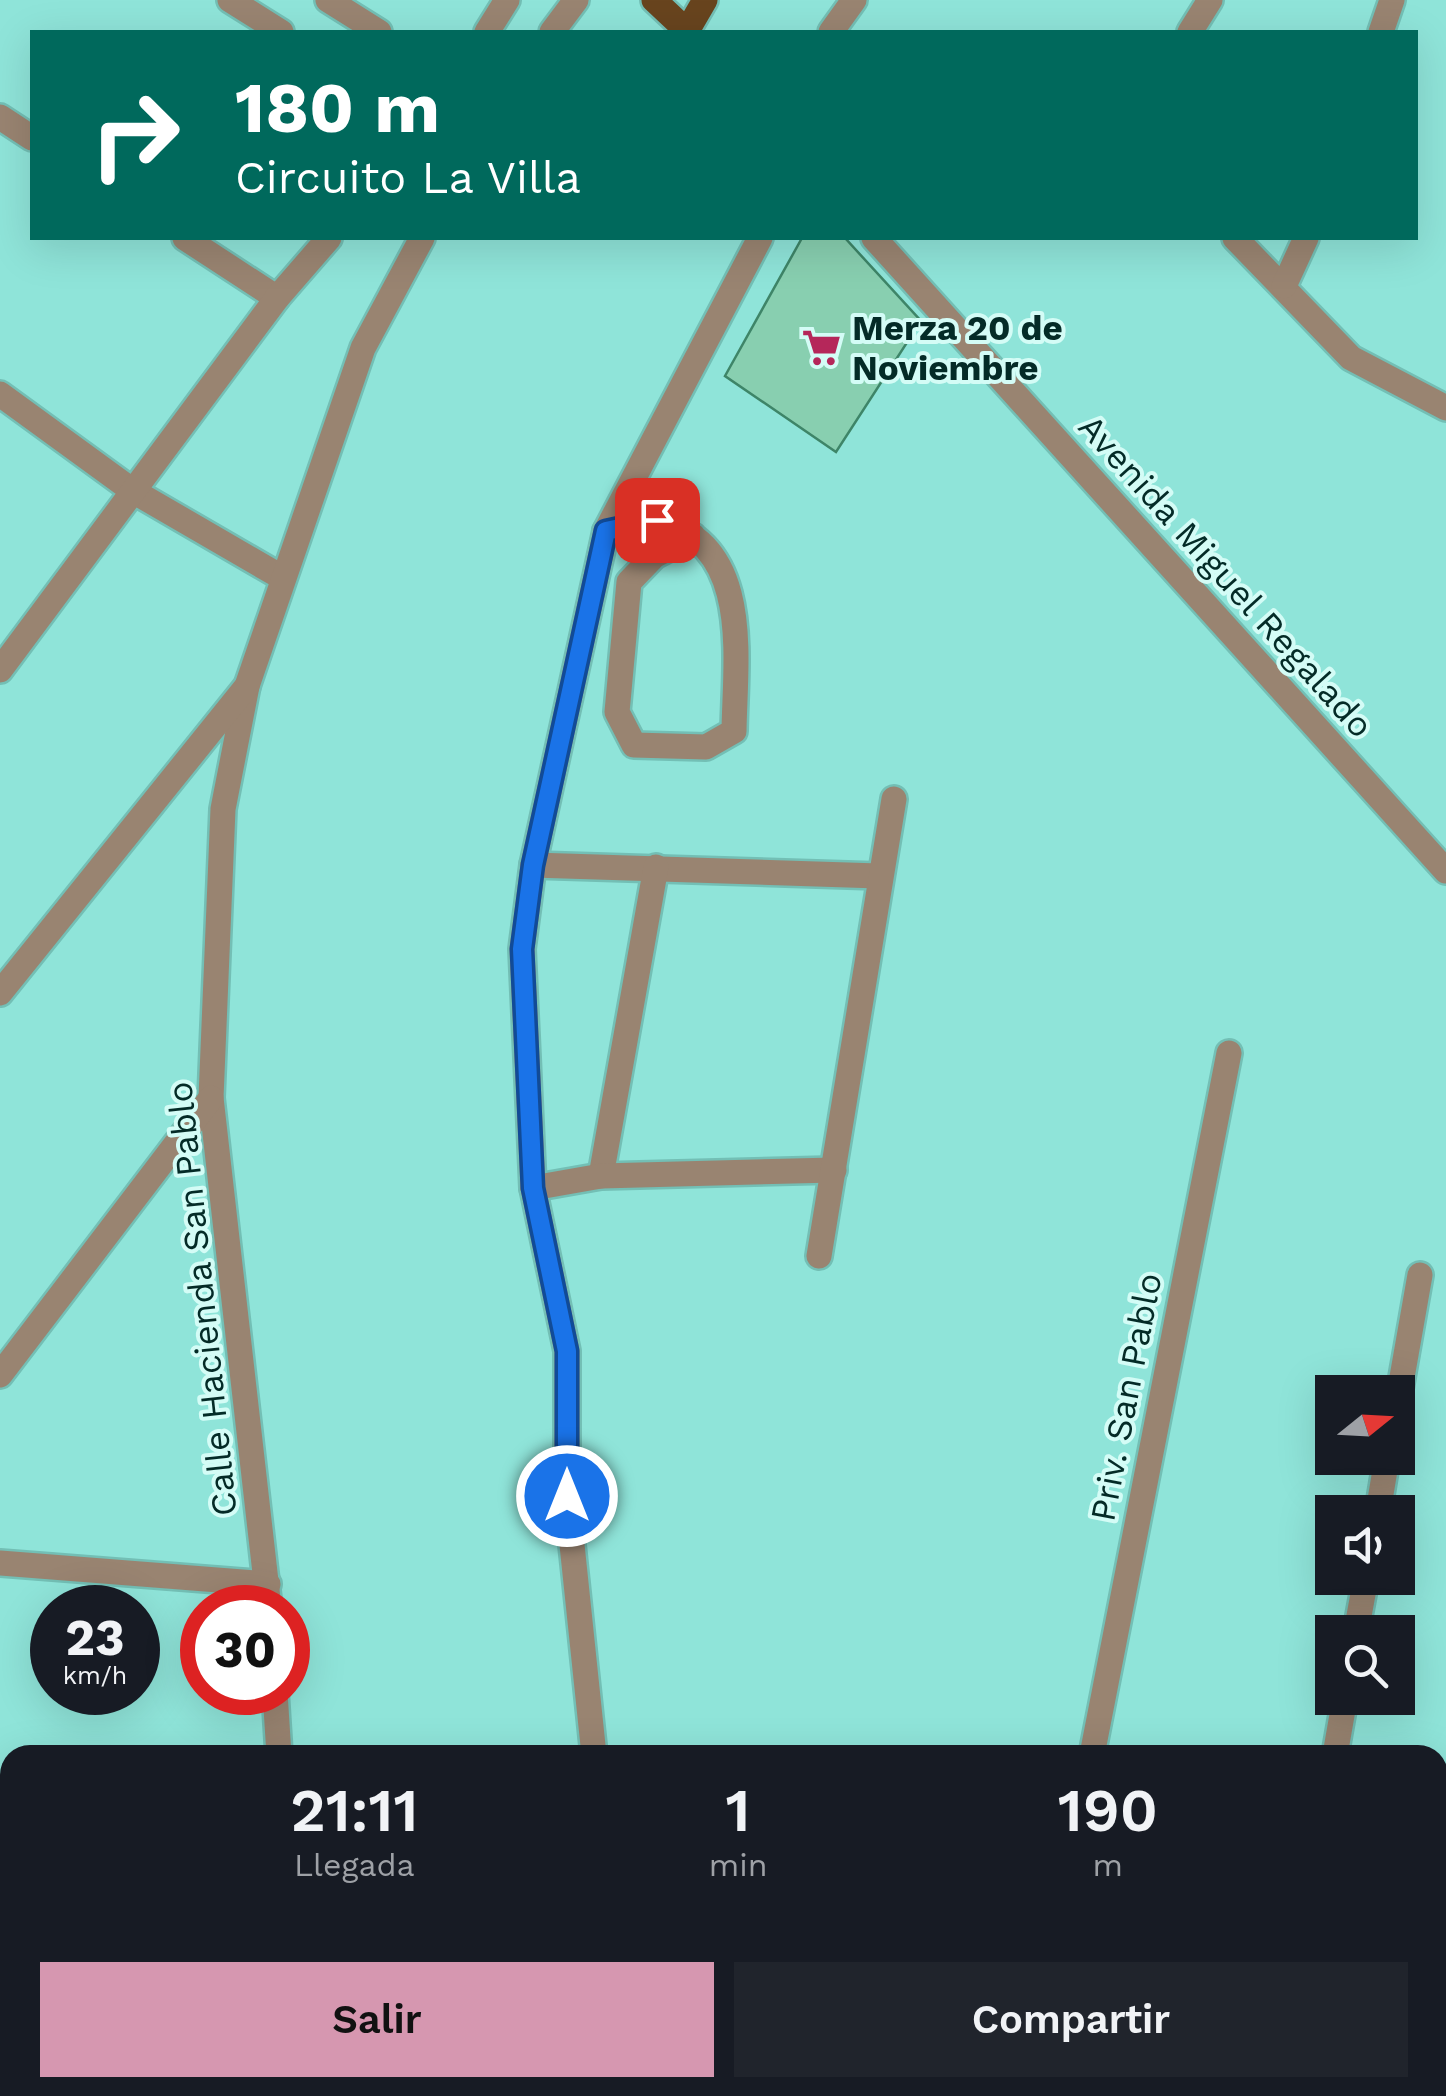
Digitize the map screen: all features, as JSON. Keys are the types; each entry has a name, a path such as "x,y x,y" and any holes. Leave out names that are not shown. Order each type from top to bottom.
{"main road":[{"path":"654,0 685,30"},
{"path":"688,30 705,0"}],"street":[{"path":"230,0 278,30"},
{"path":"328,0 375,30"},
{"path":"488,30 507,0"},
{"path":"554,30 576,0"},
{"path":"832,30 854,0"},
{"path":"1191,30 1210,0"},
{"path":"1381,30 1392,0"},
{"path":"0,117 30,137"},
{"path":"188,240 277,298"},
{"path":"0,670 277,298 327,240"},
{"path":"0,993 247,686 363,348 421,240"},
{"path":"593,1745 567,1496 567,1351 533,1188 522,949 533,865 606,531 759,240"},
{"name":"Avenida Miguel Regalado","path":"876,240 1446,872"},
{"path":"1237,240 1351,358 1446,408"},
{"path":"1284,286 1305,240"},
{"path":"0,394 133,491 283,578"},
{"path":"606,531 657,520 693,536 720,566 735,608 734,732 706,747 634,744 617,712 629,582 654,556 693,536"},
{"name":"Calle Hacienda San Pablo","path":"247,686 224,809 211,1098 267,1585"},
{"path":"819,1256 894,799"},
{"path":"533,865 880,876"},
{"path":"601,1176 656,867"},
{"name":"Priv. San Pablo","path":"1094,1745 1229,1053"},
{"path":"0,1375 211,1098"},
{"path":"533,1188 601,1176 834,1170"},
{"path":"1402,1375 1420,1275"},
{"path":"0,1564 180,1585"},
{"path":"276,1715 278,1745"},
{"path":"1337,1745 1342,1715"}],"building":[{"name":"Merza 20 de Noviembre","path":"801,240 847,240 921,321 836,452 725,376"}],"place":[{"name":"Merza 20 de Noviembre","path":"822,348"}],"route":[{"path":"567,1496 567,1351 533,1188 522,949 533,865 606,531 657,520"}]}
